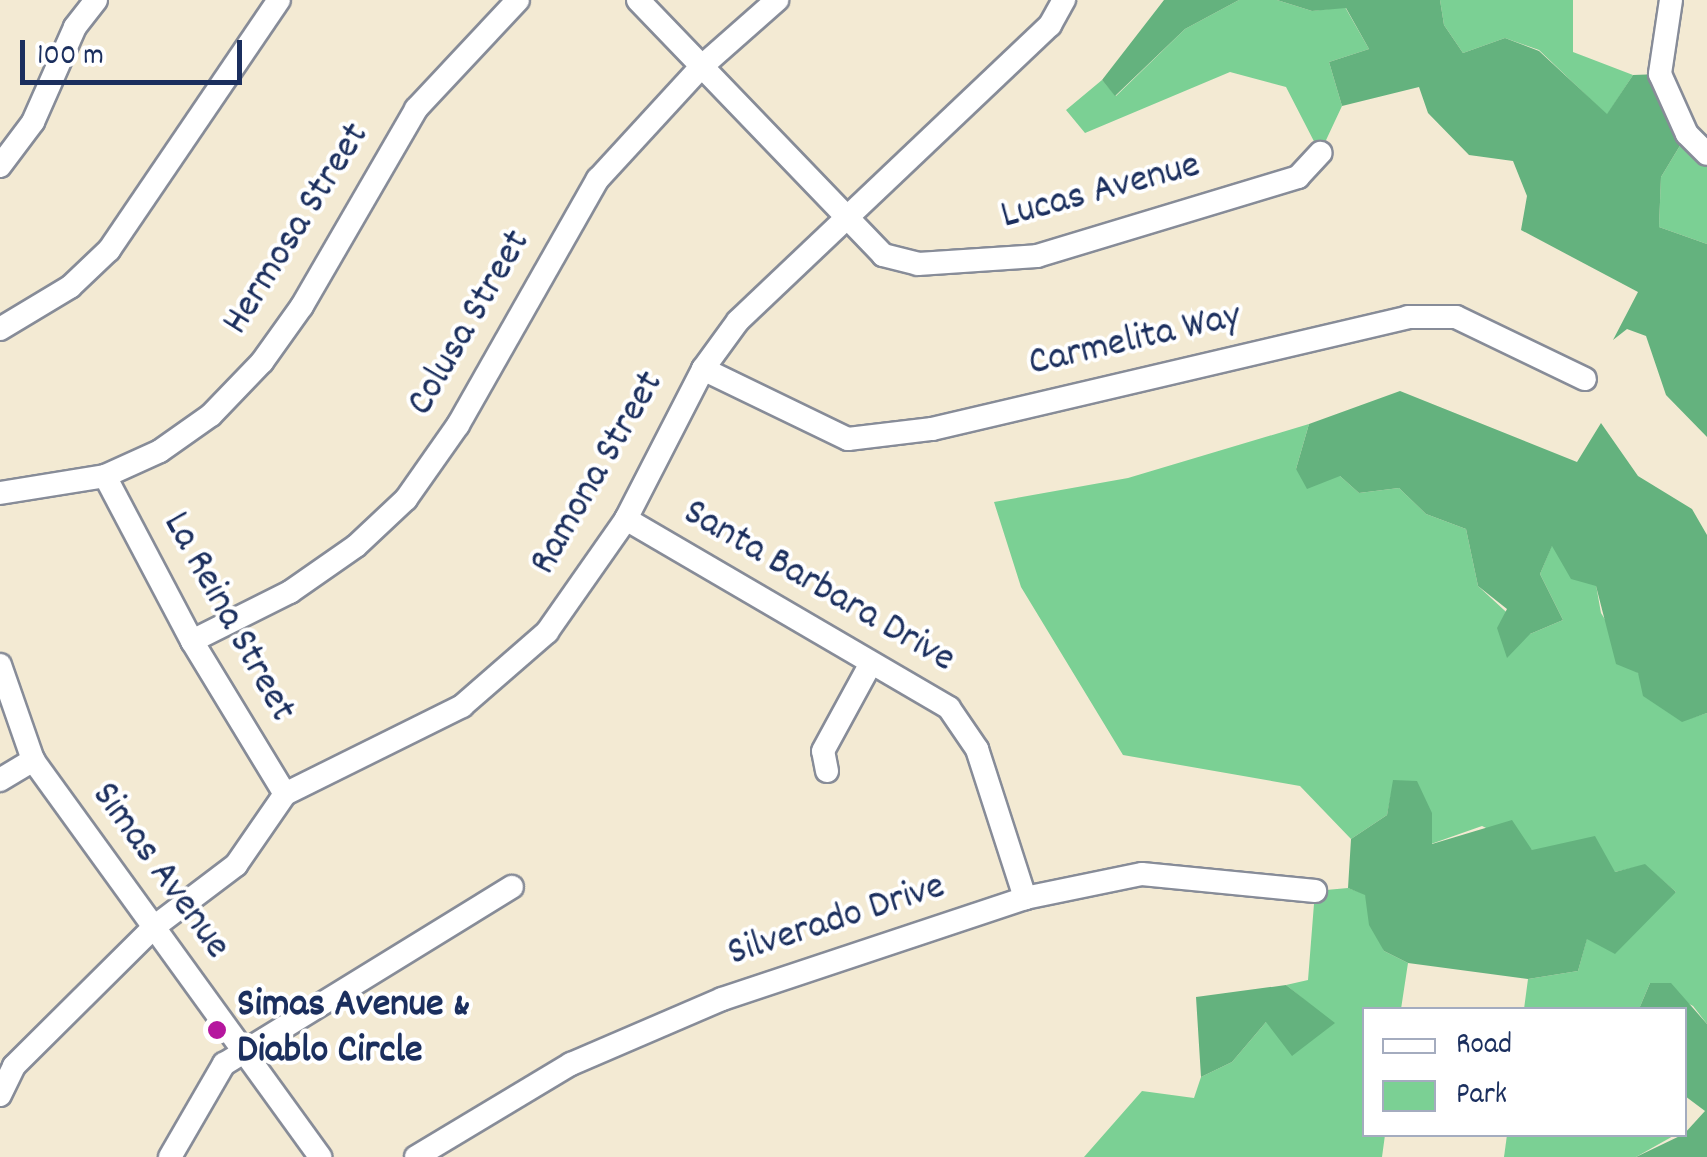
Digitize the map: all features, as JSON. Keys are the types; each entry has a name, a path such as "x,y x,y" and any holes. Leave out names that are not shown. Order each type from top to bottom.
{"street":[{"path":"0,166 34,122 75,27 96,0"},
{"path":"0,329 70,287 109,250 278,0"},
{"name":"Hermosa Street","path":"0,493 106,476 186,434 262,362 302,306 416,109 518,0"},
{"name":"Lucas Avenue","path":"638,0 883,255 918,264 1036,256 1298,177 1320,154"},
{"name":"Colusa Street","path":"192,642 290,592 356,546 406,499 458,425 598,178 700,68 776,0"},
{"name":"Ramona Street","path":"0,1095 14,1066 154,927 236,865 285,794 462,706 548,632 626,519 704,369 738,321 1050,25 1064,0"},
{"path":"1671,0 1660,74 1687,134 1707,154"},
{"name":"Carmelita Way","path":"704,369 848,440 932,429 1408,316 1456,317 1585,379"},
{"name":"La Reina Street","path":"106,476 192,642 285,794"},
{"name":"Santa Barbara Drive","path":"626,519 949,708 977,750 1026,898"},
{"path":"827,772 824,751 871,663"},
{"name":"Simas Avenue","path":"0,665 33,760 320,1157"},
{"path":"0,780 33,760"},
{"name":"Silverado Drive","path":"416,1157 571,1064 722,1000 1026,898 1142,874 1315,891"},
{"path":"170,1157 224,1064 512,887"}],"green space":[{"path":"1164,0 1239,0 1185,29 1115,96 1102,80"},
{"path":"1239,0 1277,0 1312,11 1345,7 1369,49 1329,62 1342,106 1320,153 1286,87 1230,72 1085,133 1066,110 1102,80 1116,96 1185,29"},
{"path":"1277,0 1440,0 1444,25 1463,53 1505,38 1539,51 1607,114 1633,75 1660,74 1687,134 1661,177 1659,227 1707,244 1707,437 1666,395 1646,336 1627,329 1613,340 1638,292 1521,230 1527,196 1513,161 1469,155 1428,113 1419,87 1342,106 1329,62 1369,49 1346,8 1312,11"},
{"path":"1440,0 1573,0 1573,52 1633,75 1607,115 1539,50 1505,38 1463,53 1444,25"},
{"path":"1687,134 1707,154 1707,244 1659,227 1661,177"},
{"path":"1400,391 1577,462 1601,423 1638,476 1692,509 1707,535 1707,713 1682,722 1643,696 1638,673 1616,664 1596,586 1571,579 1552,546 1540,574 1563,620 1530,634 1507,658 1497,628 1507,609 1478,586 1466,529 1426,514 1399,488 1359,493 1340,476 1307,489 1296,469 1309,424"},
{"path":"1309,424 1296,469 1340,476 1359,493 1399,488 1426,514 1466,529 1478,586 1530,634 1563,620 1540,574 1552,545 1596,585 1601,613 1638,673 1682,721 1707,713 1707,1024 1693,1006 1650,983 1640,1007 1524,1007 1528,979 1578,971 1587,938 1676,892 1645,865 1615,872 1532,850 1482,826 1431,844 1394,780 1387,815 1351,839 1300,786 1123,755 1021,587 994,502 1128,478"},
{"path":"1393,780 1417,781 1432,813 1432,844 1512,820 1532,850 1595,836 1615,872 1645,864 1676,892 1615,954 1587,939 1578,971 1528,979 1408,963 1384,951 1369,925 1365,895 1348,888 1351,839 1387,815"},
{"path":"1348,888 1365,894 1384,951 1408,963 1401,1007 1362,1007 1362,1137 1385,1137 1382,1157 1084,1157 1142,1091 1194,1098 1201,1077 1232,1062 1266,1022 1334,1024 1286,985 1308,980 1315,891"},
{"path":"1650,983 1671,983 1707,1024 1707,1157 1636,1157 1678,1137 1687,1137 1687,1131 1705,1111 1687,1098 1687,1007 1640,1007"},
{"path":"1286,985 1335,1023 1292,1056 1266,1022 1232,1062 1201,1077 1196,997"},
{"path":"1507,1137 1671,1137 1636,1157 1504,1157"}],"place":[{"name":"Simas Avenue & Diablo Circle","path":"217,1030"}]}
